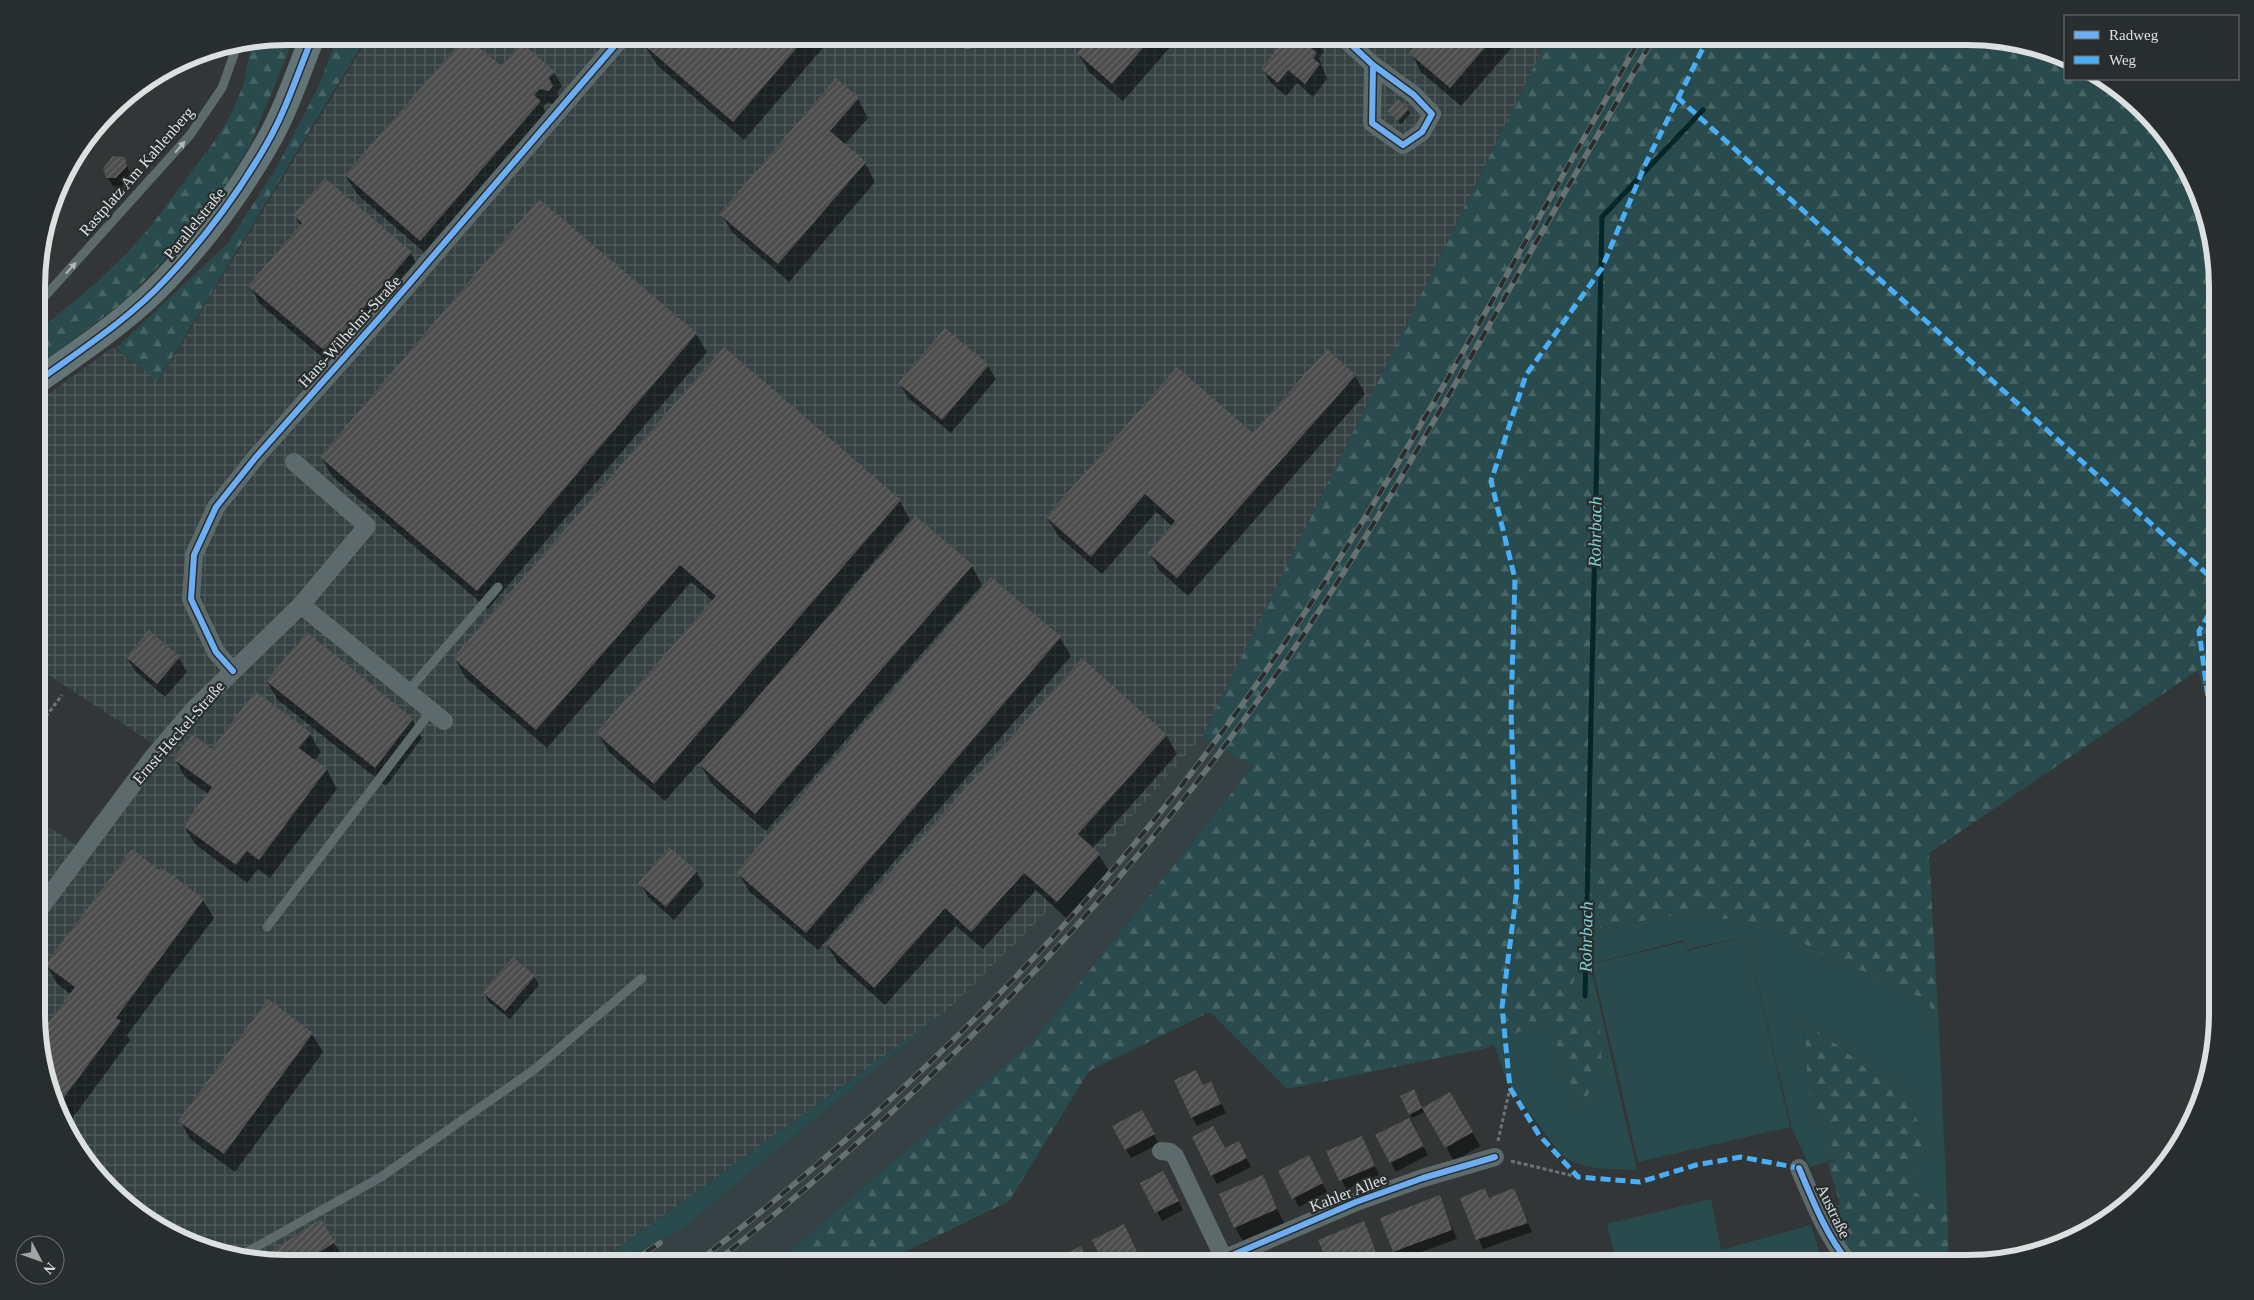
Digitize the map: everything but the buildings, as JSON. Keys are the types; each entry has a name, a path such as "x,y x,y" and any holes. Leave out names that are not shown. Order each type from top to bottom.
{"street":[{"name":"Parallelstraße","path":"45,376 121,320 166,280 204,234 237,190 267,143 309,45"},
{"name":"Hans-Wilhelmi-Straße","path":"233,671 216,652 191,599 194,555 216,506 256,457 383,314 615,45"},
{"path":"1352,45 1373,65"},
{"name":"Ernst-Heckel-Straße","path":"45,902 153,757 194,709 301,605 367,526 294,462"},
{"path":"301,605 438,716"},
{"path":"1161,1152 1170,1152 1175,1156 1219,1255"},
{"name":"Kahler Allee","path":"1238,1255 1356,1202 1423,1178 1495,1157"},
{"name":"Austraße","path":"1799,1168 1819,1214 1842,1255"}],"lane":[{"name":"Rastplatz Am Kahlenberg","path":"45,296 190,135 222,88 235,51"},
{"path":"408,691 498,587"},
{"path":"267,927 438,716"},
{"path":"248,1252 381,1177 535,1069 642,978"}],"path":[{"path":"45,718 62,695"},
{"path":"1510,1088 1495,1157 1578,1177"}],"shaded area":[{"path":"364,45 1545,45 1202,737 1057,902 949,1009 608,1255 287,1255 255,1253 224,1247 194,1237 166,1223 140,1205 105,1173 77,1134 63,1106 53,1076 47,1045 45,1013 45,824 80,848 155,745 45,673 45,397 113,347 159,381"},
{"path":"1202,737 1253,766 1033,1041 792,1249 784,1255 632,1255 682,1229 949,1009 1057,902"}],"green space":[{"path":"291,45 250,145 221,192 183,240 126,300 45,361 45,325 95,284 127,253 150,227 219,135 232,112 243,86 251,48"},
{"path":"335,45 362,45 158,381 116,348 228,243 275,170 318,88"},
{"path":"1545,45 1967,45 1999,47 2030,53 2064,65 2064,80 2092,80 2127,105 2149,127 2177,166 2191,194 2201,224 2207,255 2209,287 2209,709 2198,670 1929,853 1940,1050 1929,1001 1821,953 1775,927 1689,913 1595,929 1565,1003 1597,998 1602,1067 1579,1112 1564,1063 1546,1018 1487,1048 1287,1089 1210,1012 1089,1071 1009,1201 898,1255 784,1255 1033,1041 1253,766 1202,737"},
{"path":"1689,913 1775,927 1821,953 1929,1001 1940,1050 1947,1205 1929,1203 1910,1188 1915,1167 1929,1144 1898,1081 1876,1076 1840,1047 1805,1023 1808,1089 1837,1159 1810,1167 1792,1129 1747,938 1790,1127 1638,1162 1592,964 1684,942 1688,951 1747,936 1688,949 1684,940 1590,964 1637,1170 1586,1166 1576,1163 1559,1152 1507,1082 1494,1044 1546,1018 1564,1063 1579,1112 1597,998 1565,1003 1595,929"},
{"path":"949,1009 682,1229 632,1255 608,1255"},
{"path":"1805,1023 1840,1047 1876,1076 1898,1081 1929,1144 1915,1167 1910,1188 1929,1203 1947,1205 1949,1255 1852,1255 1825,1211 1840,1204 1828,1163 1837,1159 1808,1089"},
{"path":"1711,1199 1721,1250 1811,1225 1820,1255 1615,1255 1607,1224"}],"waterway":[{"name":"Rohrbach","path":"1585,996 1602,217 1703,110"}],"railway":[{"path":"706,1255 775,1200 853,1133 928,1064 1070,918 1137,841 1201,761 1261,678 1363,521 1458,361 1637,45"},
{"path":"724,1255 798,1195 879,1123 959,1049 1035,971 1108,891 1177,807 1243,721 1306,631 1378,517 1650,45"},
{"path":"642,1255 660,1243"}],"marked path":[{"path":"1705,45 1645,165 1602,268 1526,375 1491,481 1515,579 1511,710 1517,889 1502,1007 1510,1088 1539,1135 1578,1177 1640,1182 1696,1165 1741,1157 1799,1168"},
{"path":"1677,97 2209,576"},
{"path":"2209,614 2199,631 2209,704"}],"cycle path":[{"path":"45,376 105,333 152,294 180,264 220,215 256,163 273,132 286,105 309,45"},
{"path":"233,671 216,652 191,599 194,555 216,507 256,457 383,314 615,45"},
{"path":"1352,45 1373,65"},
{"path":"1373,65 1414,95 1432,114 1422,132 1403,145 1372,123 1373,65"},
{"path":"1233,1255 1356,1202 1423,1178 1495,1157"},
{"path":"1799,1168 1833,1241 1843,1255"}]}
